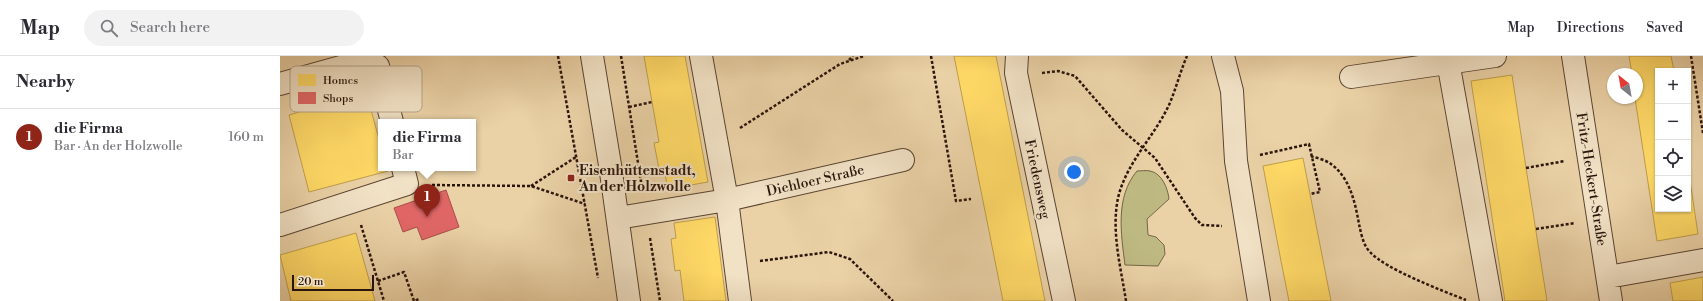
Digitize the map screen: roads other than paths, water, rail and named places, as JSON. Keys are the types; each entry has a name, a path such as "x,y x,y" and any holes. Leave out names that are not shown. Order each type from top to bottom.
{"street":[{"path":"592,56 618,218 629,301"},
{"path":"701,56 727,200 740,301"},
{"name":"Friedensweg","path":"1017,56 1017,79 1064,301"},
{"path":"1223,56 1232,91 1236,161 1259,301"},
{"path":"1351,77 1448,59 1495,56"},
{"name":"Fritz-Heckert-Straße","path":"1573,56 1611,301"},
{"path":"1448,59 1491,301"},
{"path":"344,66 378,66"},
{"path":"280,84 290,81"},
{"name":"Diehloer Straße","path":"618,218 727,200 903,160"},
{"path":"280,225 354,201 405,176"},
{"path":"1608,278 1703,260"}],"place":[{"name":"Eisenhüttenstadt, An der Holzwolle","path":"571,178"},
{"name":"die Firma","path":"427,217"}]}
